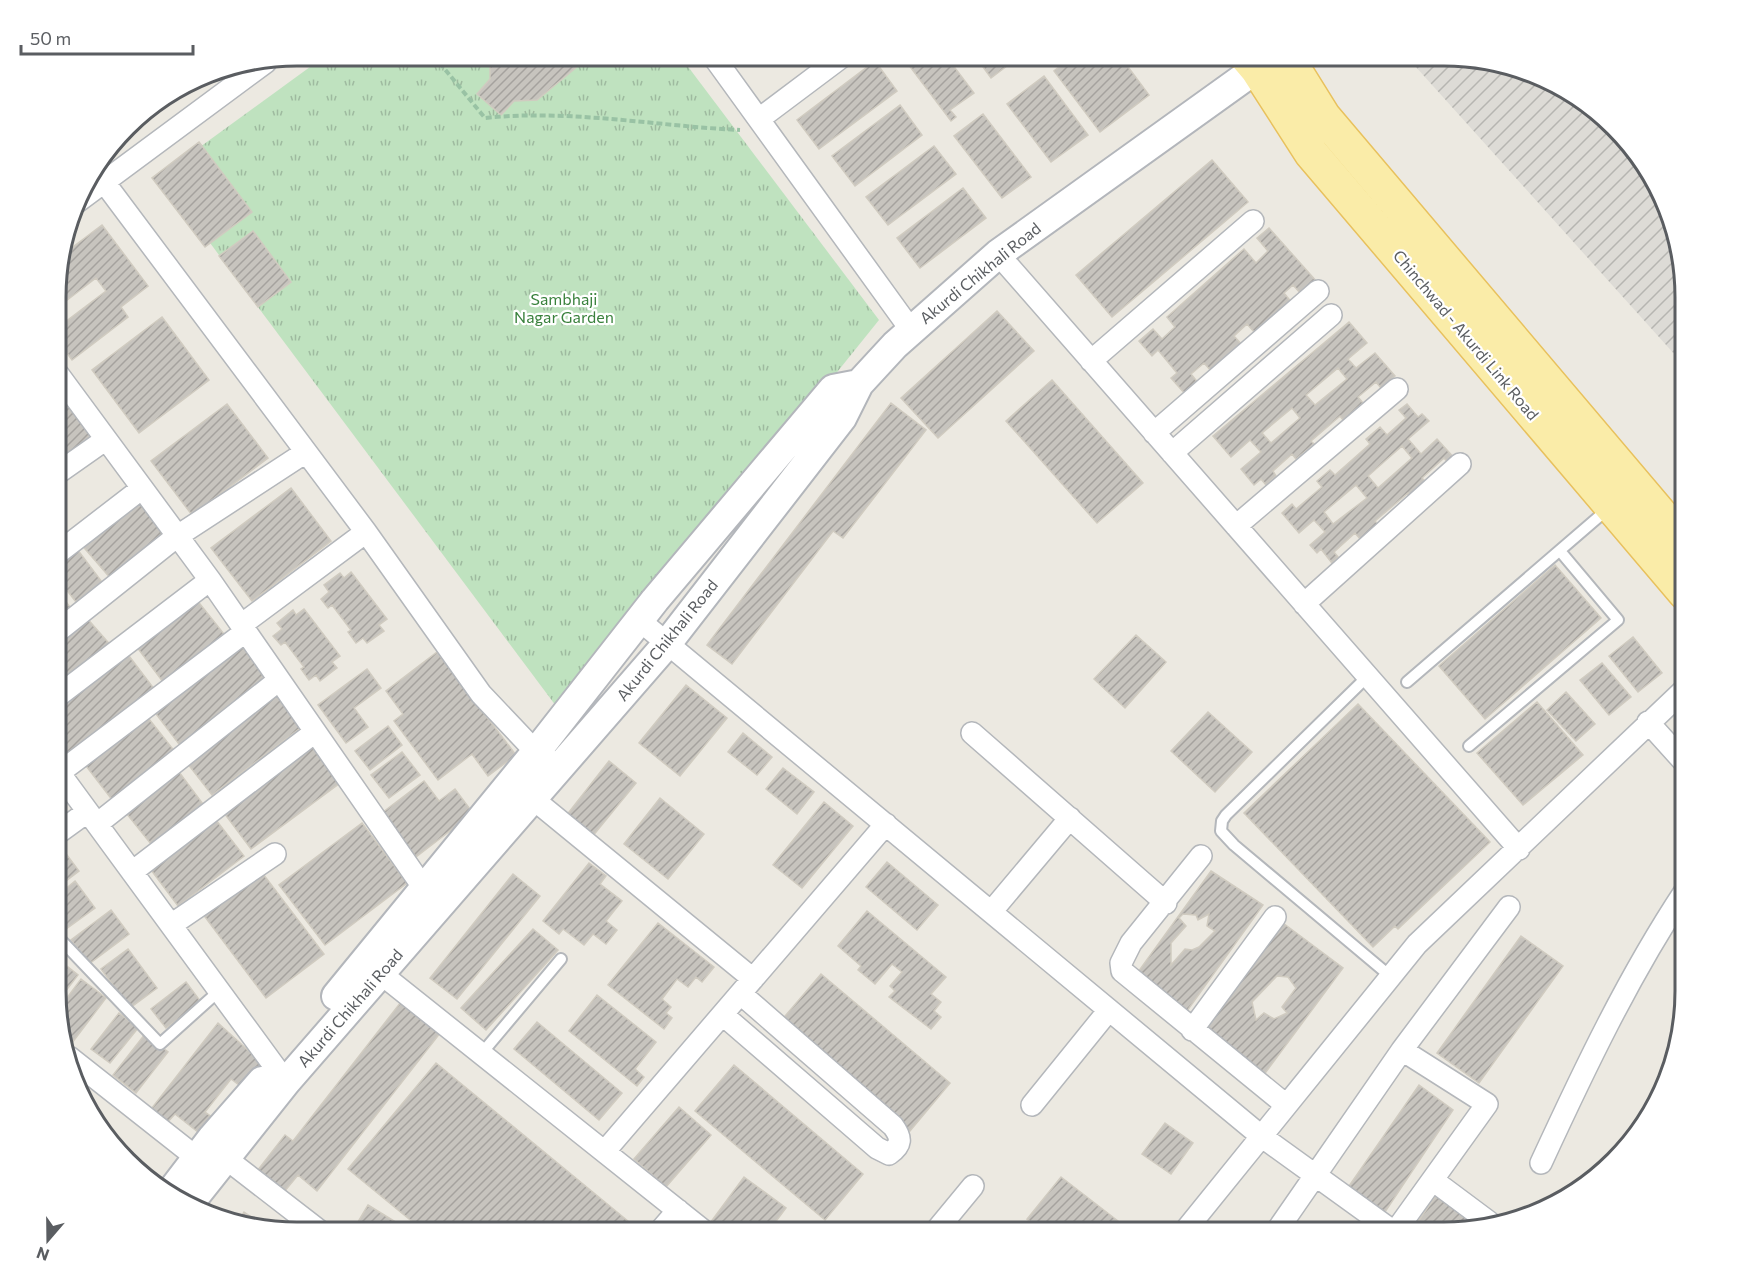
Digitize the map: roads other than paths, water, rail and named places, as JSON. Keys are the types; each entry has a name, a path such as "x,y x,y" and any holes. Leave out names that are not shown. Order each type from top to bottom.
{"main road":[{"name":"Akurdi Chikhali Road","path":"373,967 532,798 548,759 666,645 842,418 859,384 910,330 998,254 1182,120 1251,66"},
{"name":"Chinchwad - Akurdi Link Road","path":"1262,66 1311,153 1675,581"},
{"name":"Chinchwad - Akurdi Link Road","path":"1292,66 1324,117 1675,531"},
{"path":"176,1187 210,1158 373,967 423,887 548,759 639,620 833,389 859,384"},
{"path":"192,1197 210,1158"}],"street":[{"path":"720,66 910,330"},
{"path":"764,125 832,66"},
{"path":"92,191 256,69"},
{"path":"104,182 366,532 481,694 548,759"},
{"path":"1091,361 1253,221"},
{"path":"998,254 1519,849"},
{"path":"1154,433 1318,291"},
{"path":"1172,453 1331,315"},
{"path":"1236,526 1397,389"},
{"path":"66,391 210,580 423,887"},
{"path":"66,467 105,440"},
{"path":"66,625 176,537 306,452"},
{"path":"1304,604 1460,464"},
{"path":"66,547 141,489"},
{"path":"66,766 366,532"},
{"path":"66,690 210,580"},
{"path":"639,620 666,645 886,824 1261,1136 1380,1222"},
{"path":"66,829 92,818 279,680"},
{"path":"1192,1222 1417,944 1675,698"},
{"path":"1648,722 1675,752"},
{"path":"132,872 315,732"},
{"path":"972,733 1166,903"},
{"path":"66,783 280,1074"},
{"path":"532,798 747,987 893,1126 900,1136 900,1143 896,1150 889,1154 884,1153 723,1015"},
{"path":"991,912 1070,818"},
{"path":"605,1151 886,824"},
{"path":"171,925 275,854"},
{"path":"1201,856 1166,903 1131,943 1121,963 1122,971 1286,1105"},
{"path":"1284,1222 1318,1176 1402,1050 1509,907"},
{"path":"1541,1163 1593,1052 1642,958 1675,907"},
{"path":"1192,1030 1275,917"},
{"path":"373,967 693,1222"},
{"path":"1032,1105 1109,1010"},
{"path":"1402,1050 1487,1104 1434,1181 1402,1222"},
{"path":"77,1063 210,1158 306,1222"},
{"path":"1434,1181 1484,1219"},
{"path":"943,1222 973,1186"},
{"path":"668,1222 678,1210"}],"lane":[{"path":"1407,682 1611,507"},
{"path":"1469,746 1618,620 1560,550"},
{"path":"1368,676 1226,815 1221,831 1390,976"},
{"path":"66,945 160,1044 219,991"},
{"path":"482,1053 561,959"}],"park label":[{"name":"Sambhaji Nagar Garden","path":"564,308"}]}
